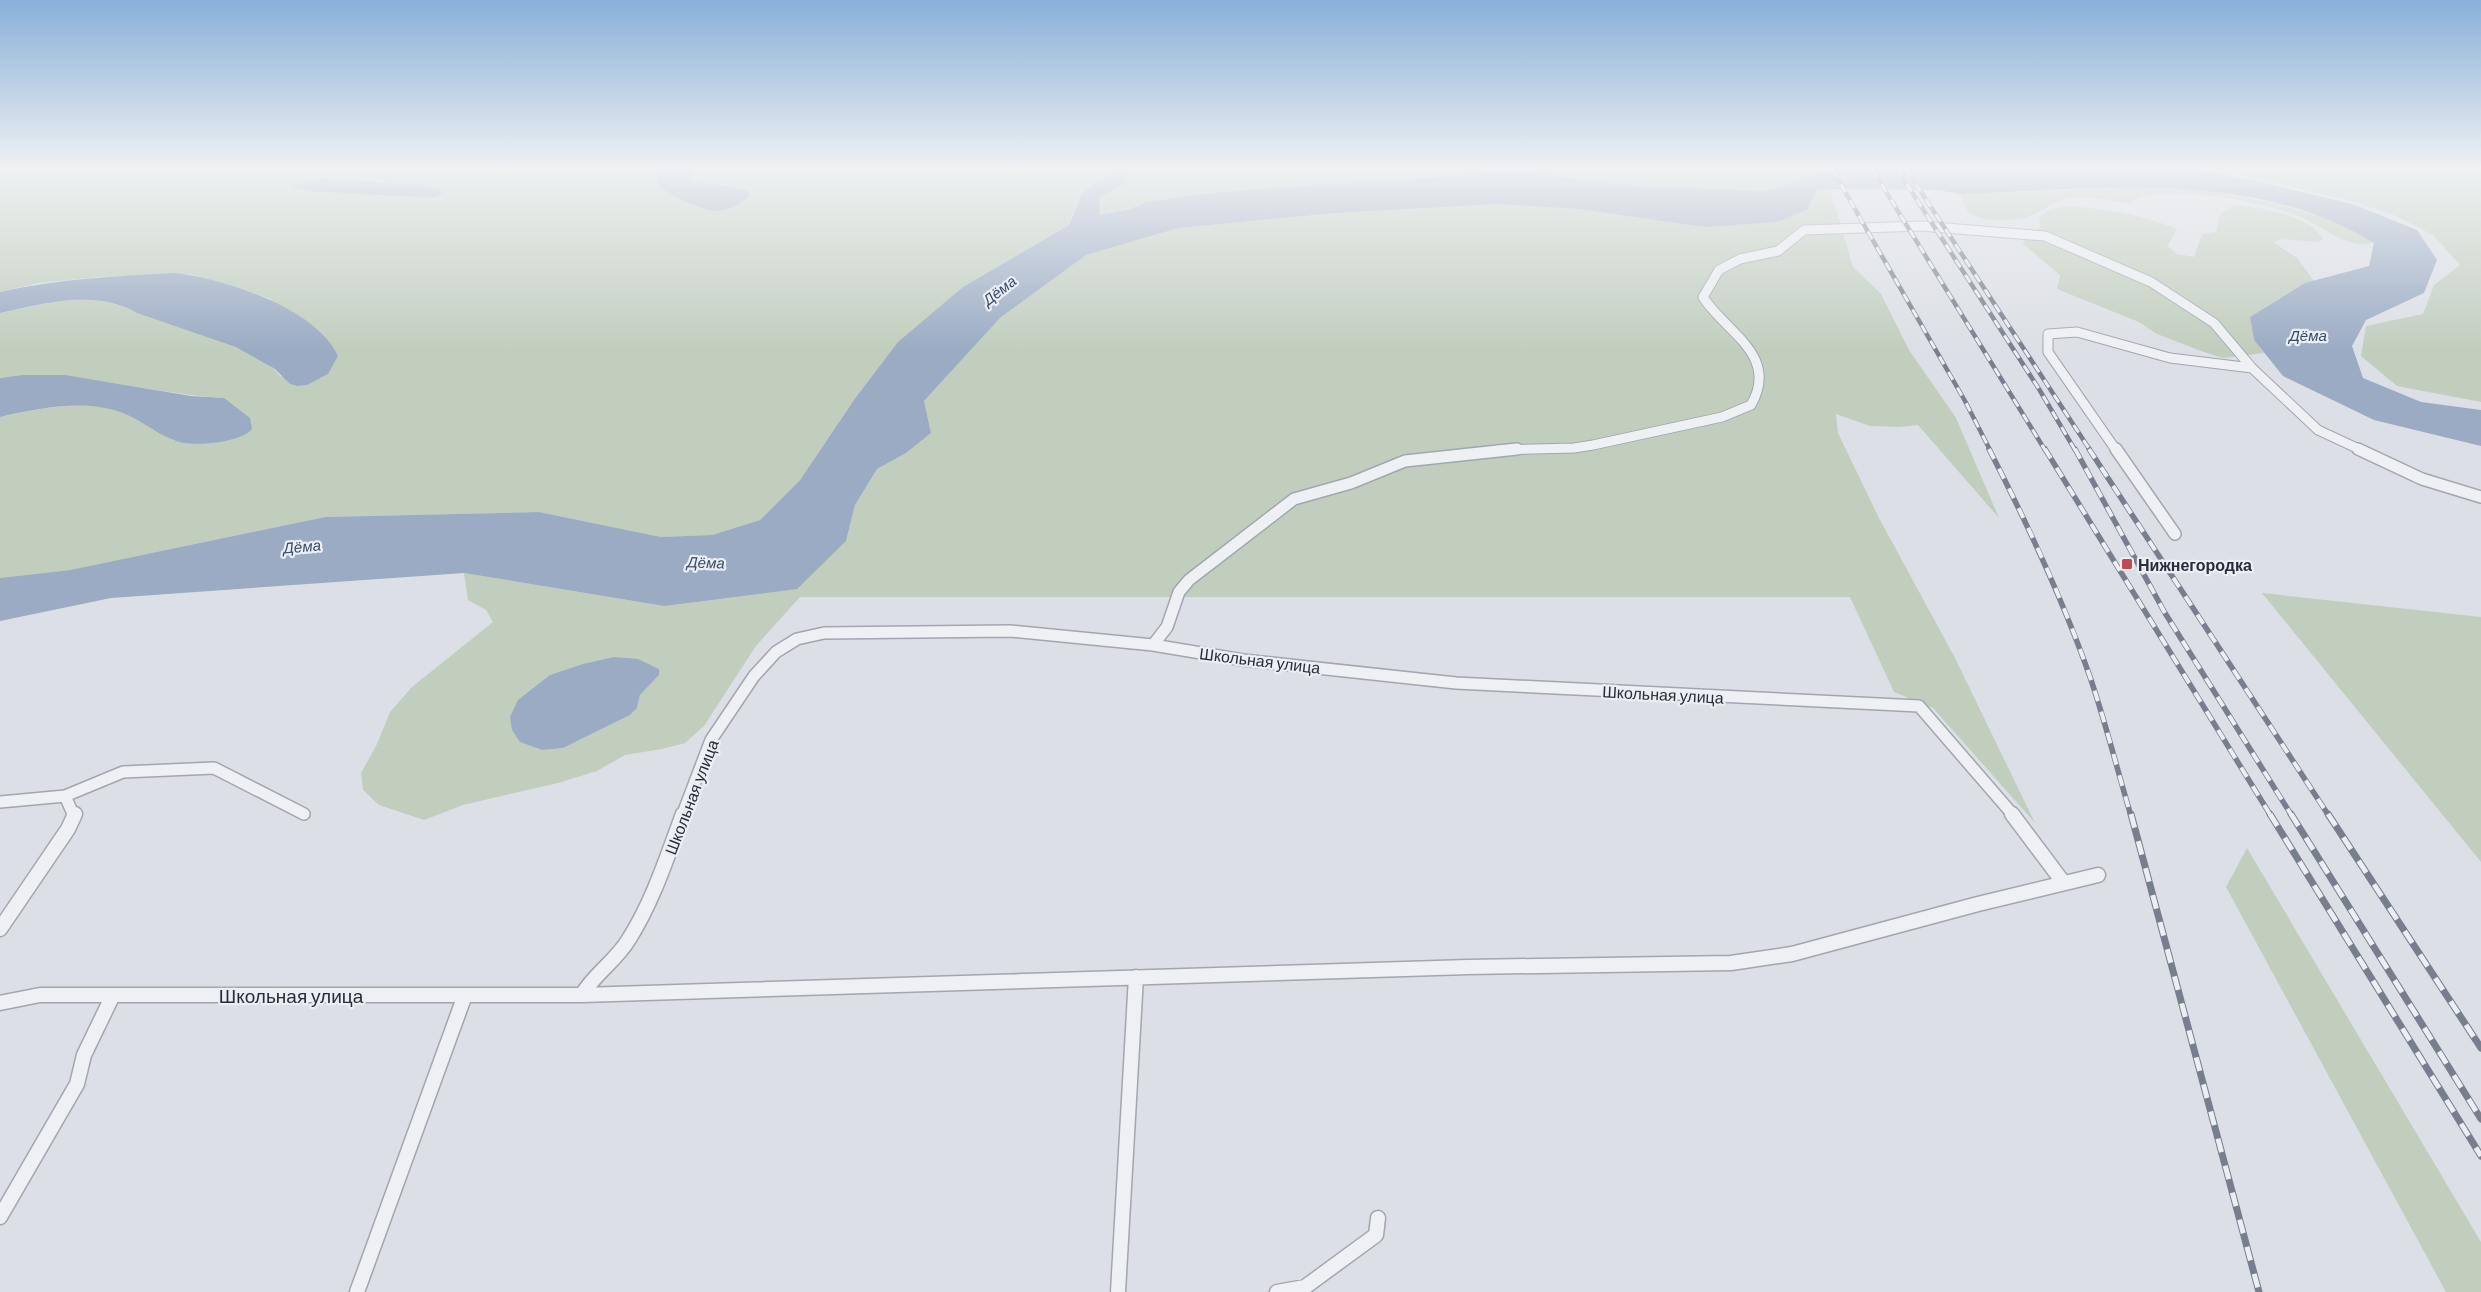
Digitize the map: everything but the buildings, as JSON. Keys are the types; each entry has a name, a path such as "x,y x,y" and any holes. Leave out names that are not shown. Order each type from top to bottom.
{"street":[{"path":"1153,645 1168,627 1178,592 1189,580 1294,499 1305,494 1349,484 1390,465 1405,461 1507,449 1574,448 1593,445 1722,417 1750,405 1759,386 1753,350 1706,303 1703,297 1718,270 1740,259 1778,252 1804,230 1812,229"},
{"path":"1962,229 2044,236 2116,265 2151,282 2214,322 2252,368 2300,415 2330,438 2422,479 2481,497"},
{"path":"2175,534 2048,352 2048,334 2077,332 2170,358 2252,368"},
{"name":"Школьная улица","path":"582,995 588,984 612,963 629,940 649,903 711,740 754,676 776,652 797,639 824,633 1010,631 1153,645 1243,660 1456,683 1918,706 2019,822 2063,882"},
{"path":"0,802 65,796 123,772 214,768 304,814"},
{"path":"0,929 68,829 75,814 65,796"},
{"name":"Школьная улица","path":"0,1003 40,995 582,995 1468,967 1731,963 1792,954 2063,882 2098,875"},
{"path":"1118,1292 1136,977"},
{"path":"0,1217 37,1156 76,1084 84,1055 112,995"},
{"path":"357,1292 465,995"},
{"path":"1278,1292 1305,1287 1376,1235 1378,1218"}],"green space":[{"path":"0,229 1062,229 963,287 854,400 800,480 760,520 712,535 661,537 539,512 325,517 70,570 0,578 0,417 58,407 87,405 102,407 131,416 175,441 224,398 196,396 56,376 0,378 0,313 69,301 87,300 104,302 215,338 255,356 271,366 281,377 321,332 268,298 189,274 98,277 39,283 0,292"},
{"path":"1174,229 1842,229 1853,267 1881,294 1909,350 1956,418 1999,518 1918,425 1899,427 1870,426 1836,414 1838,433 1879,518 1955,658 2035,823 1933,708 1894,692 1850,597 800,597 756,646 704,726 685,743 625,755 597,771 558,783 463,805 424,820 379,805 363,790 361,773 377,744 390,712 412,687 493,622 486,610 468,600 464,573 664,606 846,541 855,505 877,469 906,453 931,433 924,401 1000,318 1086,255","holes":["659,675 640,695 637,708 630,715 563,748 542,750 520,742"]},
{"path":"2038,229 2177,229 2167,246 2177,254 2194,257 2202,234 2216,232 2217,229 2315,229 2323,239 2319,242 2284,239 2273,242 2297,258 2314,281 2305,283 2250,317 2254,340 2264,353 2223,358 2157,334 2139,322 2057,289 2060,275 2022,243"},
{"path":"2324,229 2350,229 2374,242 2352,243"},
{"path":"2422,229 2481,229 2481,402 2397,386 2361,356 2366,326 2423,314 2434,285 2460,265 2433,235"},
{"path":"2262,593 2481,617 2481,862"},
{"path":"2247,848 2481,1242 2481,1292 2446,1292 2226,887"}],"water":[{"name":"Дёма","path":"1062,229 1174,229 1086,255 1000,318 924,401 931,433 906,453 877,469 855,505 846,541 797,589 664,606 464,573 111,598 0,621 0,578 70,570 325,517 539,512 661,537 712,535 760,520 800,480 854,400 898,342 963,287"},
{"name":"Дёма","path":"2347,229 2415,229 2437,260 2424,293 2366,320 2352,346 2363,378 2421,402 2481,410 2481,446 2374,420 2283,376 2254,340 2250,317 2305,283 2369,266 2374,243"},
{"path":"174,273 217,281 242,289 266,298 310,323 327,339 338,356 328,374 307,385 297,386 290,384 275,369 236,347 104,301 70,300 52,302 0,313 0,292 65,281"},
{"path":"23,375 65,375 191,396 224,398 250,418 252,429 246,434 227,441 193,444 176,441 130,416 100,407 57,407 0,417 0,378"},
{"path":"614,657 638,659 659,669 659,675 640,695 637,708 630,715 563,748 542,750 520,742 512,730 510,717 518,700 550,675 583,664"}],"railway":[{"path":"1867,229 1965,401 1990,450"},
{"path":"1909,229 2045,450"},
{"path":"1936,229 2039,389 2075,450"},
{"path":"1945,229 2090,450"},
{"path":"1989,449 2017,504 2067,616 2089,674 2131,816"},
{"path":"2045,449 2271,816"},
{"path":"2075,449 2165,613 2292,816"},
{"path":"2089,449 2329,816"},
{"path":"2131,814 2259,1292"},
{"path":"2270,814 2481,1156"},
{"path":"2291,814 2481,1119"},
{"path":"2328,814 2481,1048"}],"place":[{"name":"Нижнегородка","path":"2127,564"}]}
